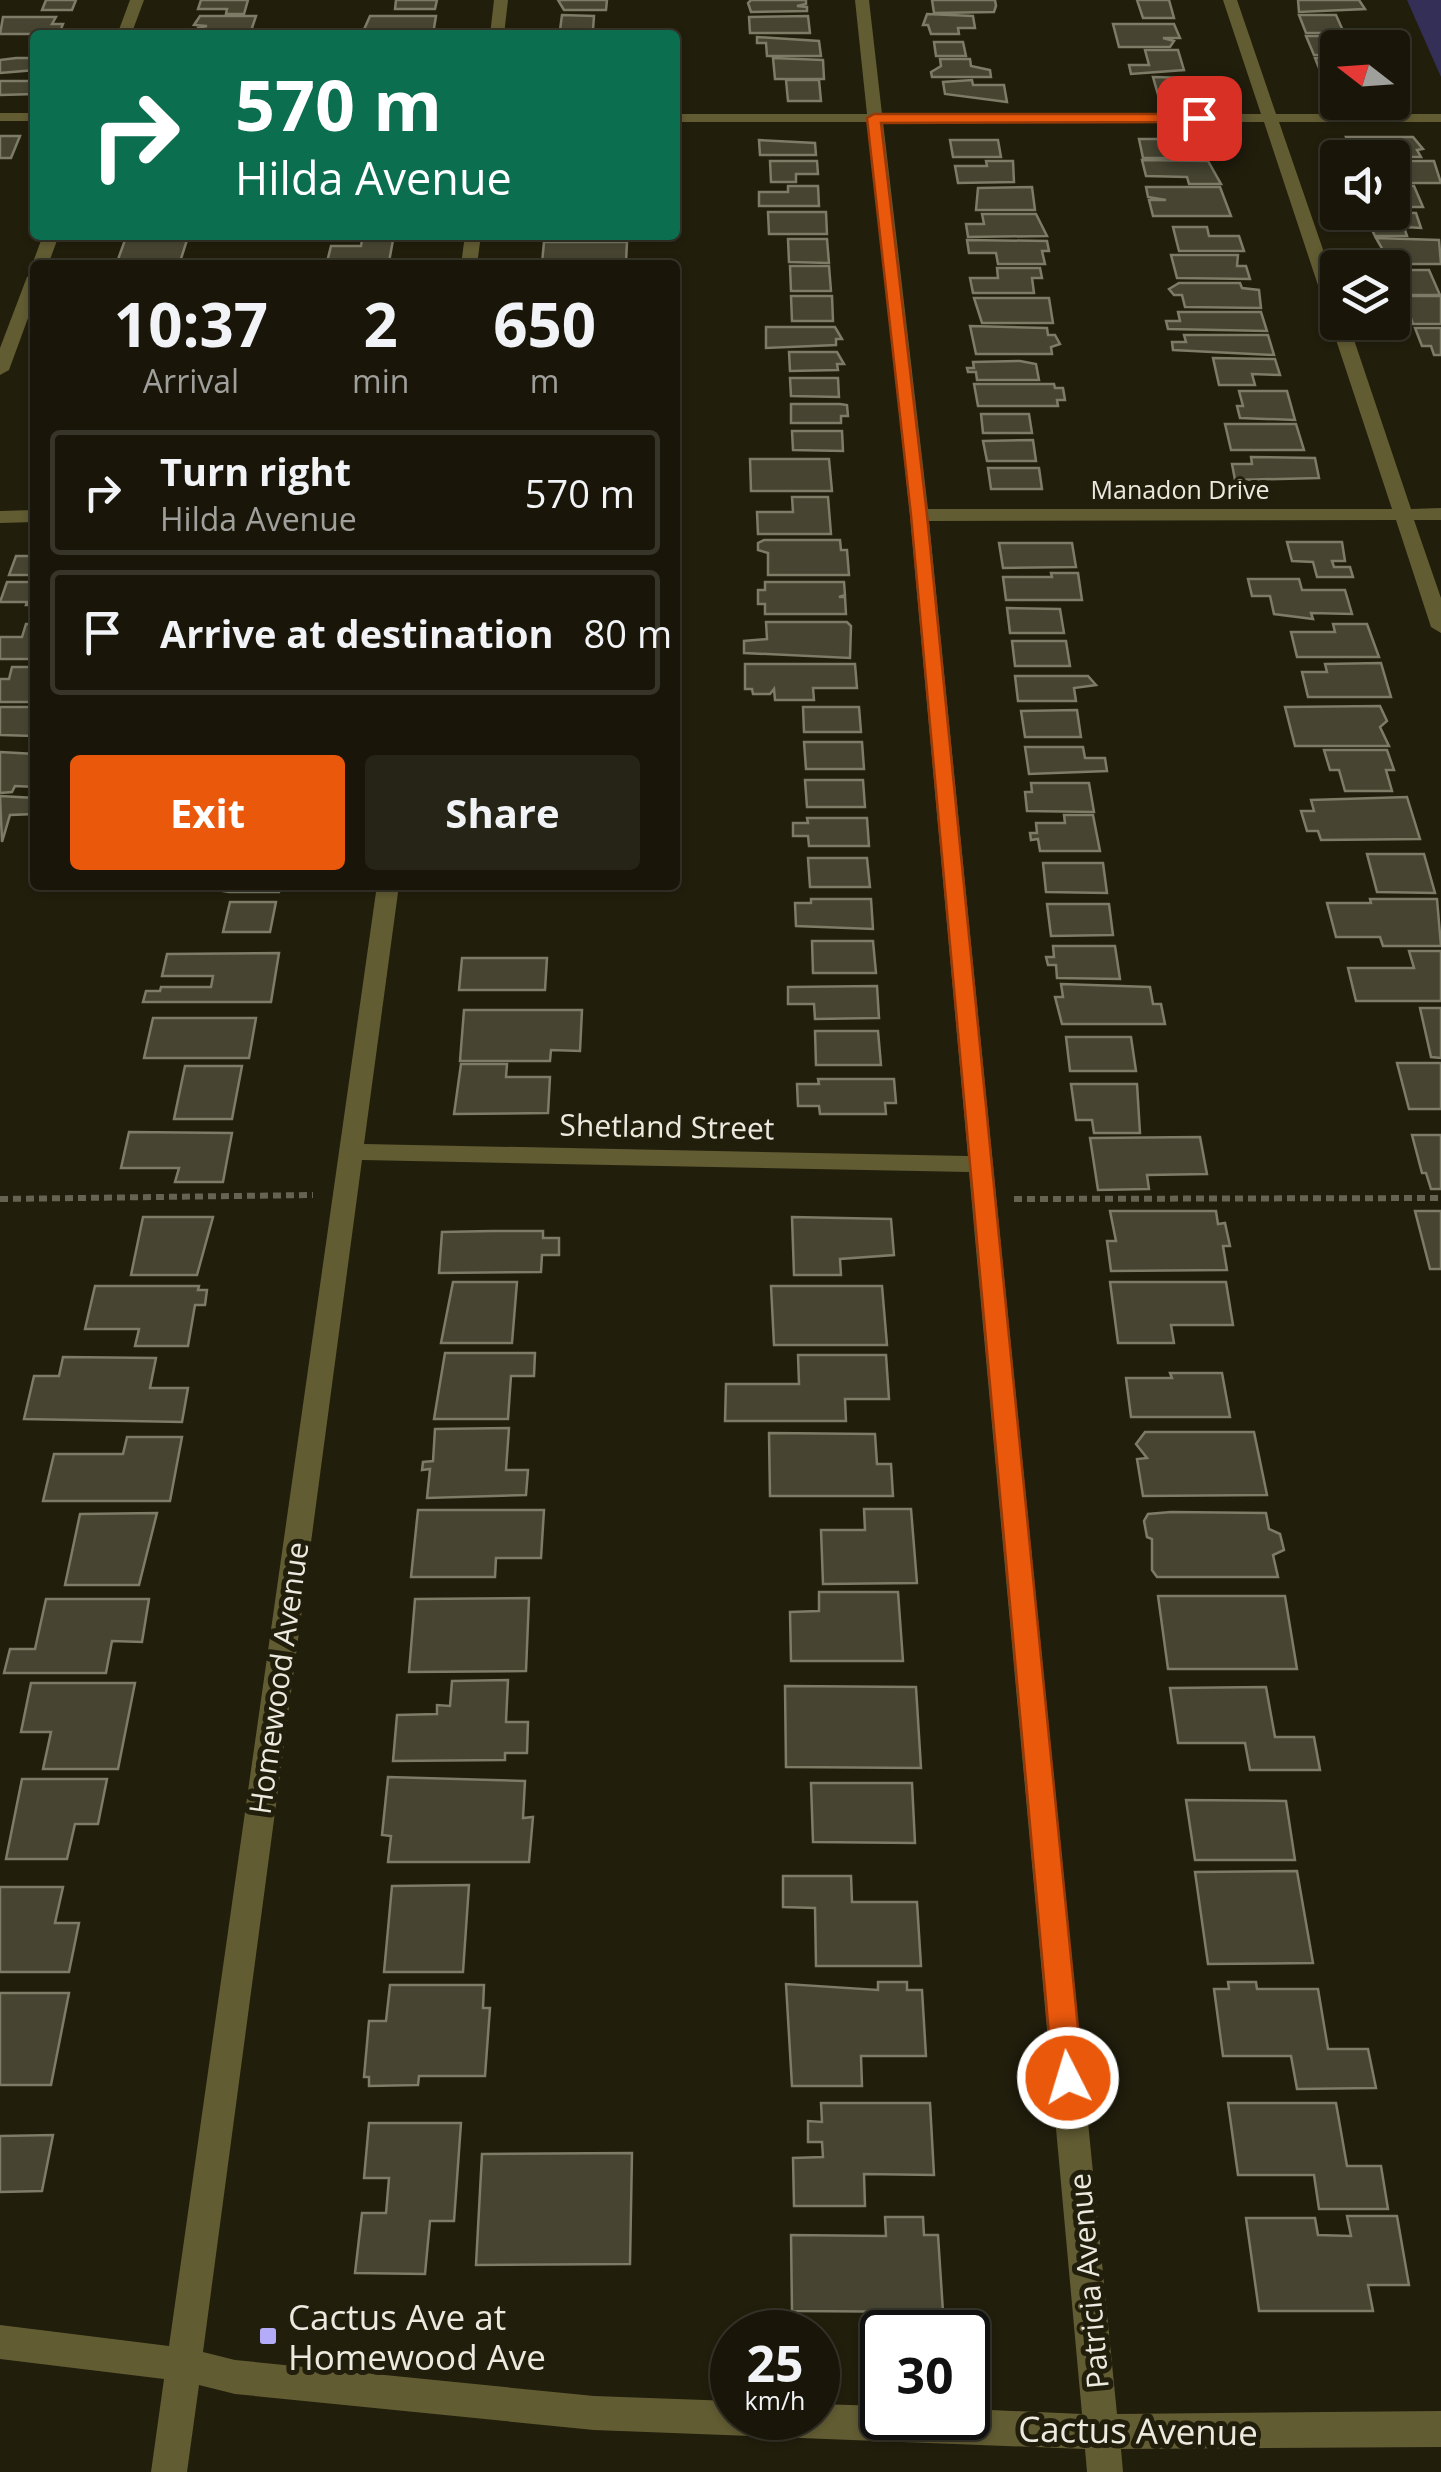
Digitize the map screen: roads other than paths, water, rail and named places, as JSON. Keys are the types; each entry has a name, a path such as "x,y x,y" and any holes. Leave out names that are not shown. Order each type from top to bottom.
{"street":[{"path":"126,30 137,0"},
{"path":"497,30 500,0"},
{"name":"Patricia Avenue","path":"862,0 919,515 1106,2472"},
{"path":"1230,0 1320,266"},
{"path":"0,117 30,117"},
{"path":"680,118 1441,118"},
{"path":"0,370 30,290"},
{"path":"1344,340 1441,627"},
{"name":"Manadon Drive","path":"919,515 1441,514"},
{"path":"0,516 30,516"},
{"name":"Homewood Avenue","path":"170,2472 387,890"},
{"name":"Shetland Street","path":"351,1152 981,1164"},
{"name":"Cactus Avenue","path":"0,2342 185,2364 235,2378 594,2413 1102,2432 1441,2430"}],"place":[{"name":"Cactus Ave at Homewood Ave","path":"268,2336"}]}
